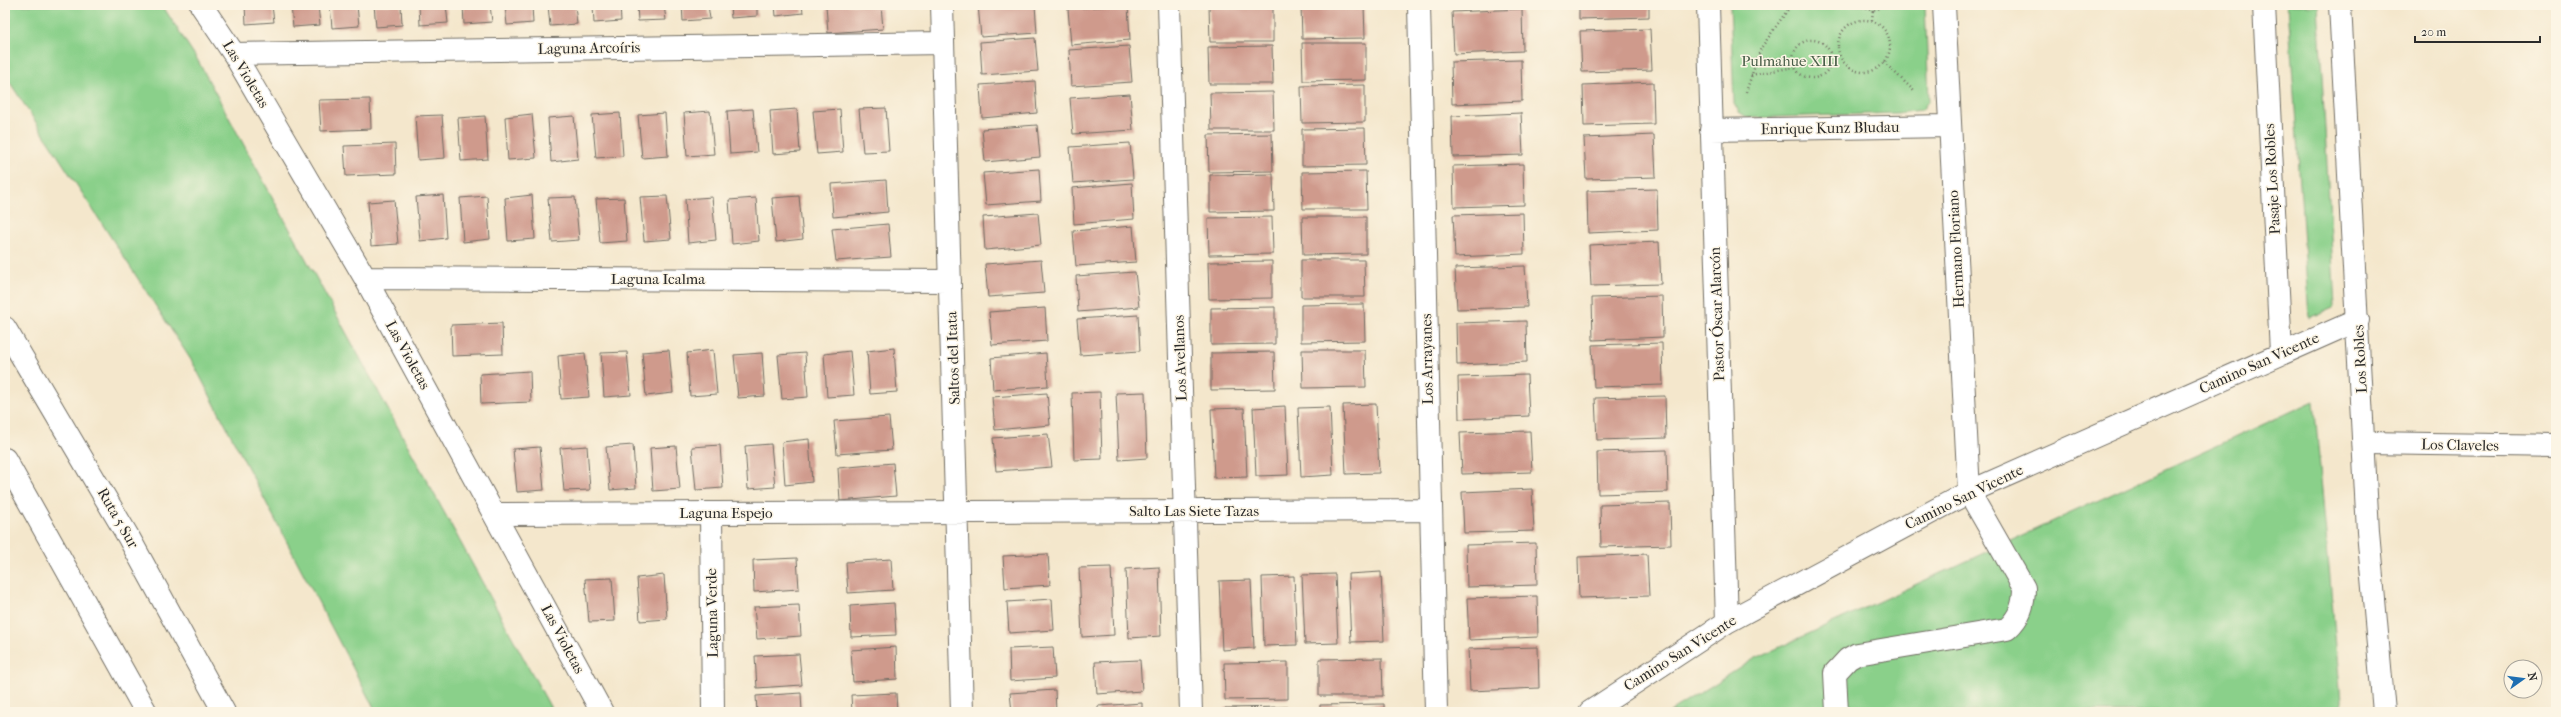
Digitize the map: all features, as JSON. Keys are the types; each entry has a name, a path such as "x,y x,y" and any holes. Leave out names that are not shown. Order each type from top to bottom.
{"main road":[{"name":"Las Violetas","path":"201,5 234,54 365,278 602,712"},
{"name":"Saltos del Itata","path":"942,5 962,712"},
{"name":"Los Avellanos","path":"1170,5 1191,712"},
{"name":"Los Arrayanes","path":"1418,5 1436,712"},
{"name":"Pastor Óscar Alarcón","path":"1708,5 1727,622"},
{"name":"Hermano Floriano","path":"1944,5 1969,492"},
{"name":"Pasaje Los Robles","path":"2264,5 2281,353"},
{"name":"Los Robles","path":"2340,5 2365,443 2369,554 2384,712"},
{"name":"Laguna Arcoíris","path":"234,54 943,43"},
{"name":"Enrique Kunz Bludau","path":"1711,130 1950,126"},
{"name":"Laguna Icalma","path":"365,278 950,281"},
{"name":"Camino San Vicente","path":"1590,712 1727,622 1969,492 2358,320"},
{"name":"Ruta 5 Sur","path":"5,328 129,538 224,712"},
{"name":"Los Claveles","path":"2365,443 2556,446"},
{"path":"5,459 146,712"},
{"path":"1837,712 1835,673 1848,659 1857,654 2007,629 2019,616 2024,603 2024,588 1969,492"},
{"name":"Salto Las Siete Tazas","path":"957,512 1430,510"},
{"name":"Laguna Espejo","path":"495,514 957,512"},
{"name":"Laguna Verde","path":"711,513 713,712"}],"path":[{"path":"1711,130 1739,112 1761,48 1791,5"},
{"path":"1859,5 1865,9 1873,10 1884,5"},
{"path":"1872,20 1873,10"},
{"path":"1860,20 1872,20 1882,26 1888,35 1891,45 1888,56 1882,66 1873,71 1862,73 1851,70 1843,63 1838,52 1838,41 1842,31 1850,24 1860,20"},
{"path":"1806,40 1814,40 1822,43 1828,48 1831,56 1831,63 1822,76 1806,77 1794,67 1794,51 1806,40"},
{"path":"1831,56 1838,52"},
{"path":"1751,75 1794,67"}],"green space":[{"path":"5,5 162,5 197,59 553,712 376,712 193,363 5,75"},
{"name":"Pulmahue XIII","path":"1730,5 1925,5 1929,100 1922,110 1897,113 1748,118 1739,112 1734,103"},
{"path":"2288,5 2318,5 2335,306 2309,318"},
{"path":"2314,401 2342,712 1670,712 1754,659"}],"building":[{"path":"245,5 272,5 274,22 246,24"},
{"path":"291,5 318,5 320,25 293,27"},
{"path":"330,5 357,5 359,26 332,28"},
{"path":"374,5 401,5 402,25 376,27"},
{"path":"419,5 446,5 448,23 420,25"},
{"path":"463,5 490,5 492,22 464,24"},
{"path":"505,5 532,5 533,23 507,25"},
{"path":"548,5 575,5 577,24 550,26"},
{"path":"593,5 620,5 621,21 594,23"},
{"path":"637,5 664,5 666,20 638,21"},
{"path":"682,5 708,5 710,19 683,21"},
{"path":"730,5 757,5 757,16 731,18"},
{"path":"775,5 802,5 803,13 776,16"},
{"path":"826,5 881,5 883,29 828,33"},
{"path":"978,5 1035,5 1037,33 981,37"},
{"path":"1128,5 1130,40 1071,45 1068,9"},
{"path":"1273,5 1273,42 1210,42 1209,6"},
{"path":"1301,5 1364,5 1365,38 1302,39"},
{"path":"1579,5 1649,5 1649,17 1579,19"},
{"path":"1522,9 1523,51 1454,54 1452,12"},
{"path":"1650,29 1652,70 1582,72 1580,31"},
{"path":"1035,38 1038,71 982,75 980,42"},
{"path":"1302,43 1366,43 1366,80 1303,81"},
{"path":"1129,46 1132,82 1071,86 1069,50"},
{"path":"1272,46 1273,84 1209,84 1208,47"},
{"path":"1521,60 1522,101 1452,104 1451,62"},
{"path":"1035,81 1037,113 982,118 980,85"},
{"path":"1653,82 1654,124 1584,126 1583,85"},
{"path":"1365,85 1365,122 1302,123 1301,86"},
{"path":"1273,92 1274,130 1211,130 1210,93"},
{"path":"1130,94 1133,130 1073,134 1070,98"},
{"path":"370,99 371,129 321,131 319,100"},
{"path":"886,108 889,151 863,152 859,109"},
{"path":"753,109 757,152 730,154 727,111"},
{"path":"797,109 800,152 773,154 770,111"},
{"path":"840,109 843,152 817,154 813,111"},
{"path":"710,111 714,154 687,156 684,113"},
{"path":"620,113 623,156 596,158 592,115"},
{"path":"665,113 668,156 642,158 638,115"},
{"path":"1521,113 1523,155 1453,157 1452,116"},
{"path":"532,114 536,158 508,160 505,117"},
{"path":"442,115 445,158 418,160 415,116"},
{"path":"485,116 488,159 461,161 458,118"},
{"path":"574,116 578,159 551,162 548,118"},
{"path":"1037,125 1040,157 985,162 982,129"},
{"path":"1365,128 1366,165 1302,166 1302,129"},
{"path":"1272,134 1273,171 1209,172 1208,135"},
{"path":"1654,135 1656,177 1586,179 1584,138"},
{"path":"1130,143 1133,179 1073,183 1070,147"},
{"path":"395,144 396,174 346,176 344,146"},
{"path":"1523,164 1524,205 1454,207 1453,166"},
{"path":"1039,169 1041,201 986,205 983,173"},
{"path":"1366,171 1367,209 1303,209 1302,172"},
{"path":"1273,174 1274,211 1210,212 1210,175"},
{"path":"886,180 888,212 833,217 831,184"},
{"path":"1132,183 1134,219 1074,224 1072,188"},
{"path":"1657,189 1658,230 1588,233 1587,191"},
{"path":"443,195 446,238 420,241 416,197"},
{"path":"532,195 535,239 508,241 505,198"},
{"path":"487,196 490,239 463,242 460,198"},
{"path":"667,196 671,239 644,241 640,197"},
{"path":"799,196 803,239 776,242 772,198"},
{"path":"575,197 579,240 552,242 548,198"},
{"path":"712,197 716,240 688,243 685,199"},
{"path":"624,198 627,241 600,243 596,199"},
{"path":"756,198 759,241 732,244 729,200"},
{"path":"394,200 398,244 371,246 368,202"},
{"path":"1038,213 1041,245 985,250 983,217"},
{"path":"1523,213 1524,254 1455,257 1453,215"},
{"path":"1272,217 1273,254 1209,255 1208,218"},
{"path":"1302,217 1366,217 1366,254 1303,255"},
{"path":"888,224 891,257 836,261 832,229"},
{"path":"1133,226 1136,262 1076,266 1073,231"},
{"path":"1659,242 1661,284 1591,286 1589,245"},
{"path":"1041,260 1044,293 988,297 985,264"},
{"path":"1301,260 1364,260 1365,297 1301,297"},
{"path":"1272,261 1272,298 1209,299 1208,262"},
{"path":"1525,266 1527,307 1457,309 1455,268"},
{"path":"1135,272 1139,307 1078,312 1076,276"},
{"path":"1662,296 1663,337 1593,340 1592,298"},
{"path":"1364,304 1365,341 1301,342 1301,305"},
{"path":"1275,307 1275,344 1211,345 1211,308"},
{"path":"1045,308 1047,341 992,345 989,312"},
{"path":"1138,315 1140,351 1080,355 1077,319"},
{"path":"1526,321 1527,362 1457,365 1456,323"},
{"path":"502,323 503,354 452,356 451,325"},
{"path":"1662,343 1663,385 1594,387 1592,345"},
{"path":"894,348 897,392 870,394 867,351"},
{"path":"669,350 673,393 646,396 642,352"},
{"path":"713,350 717,394 690,396 687,353"},
{"path":"1302,350 1365,350 1366,387 1303,388"},
{"path":"850,351 854,395 827,397 824,354"},
{"path":"627,352 631,395 604,397 601,353"},
{"path":"1274,352 1275,389 1211,390 1211,353"},
{"path":"585,353 589,397 561,399 558,356"},
{"path":"762,353 765,396 738,398 734,355"},
{"path":"805,353 808,397 782,399 778,355"},
{"path":"1046,353 1048,386 993,390 991,358"},
{"path":"530,371 531,402 481,404 480,374"},
{"path":"1527,375 1529,416 1459,419 1458,377"},
{"path":"1100,392 1102,459 1074,460 1072,393"},
{"path":"1145,392 1147,458 1119,460 1116,393"},
{"path":"1047,393 1050,425 995,430 992,397"},
{"path":"1665,396 1666,438 1597,440 1595,398"},
{"path":"1376,404 1379,473 1346,474 1343,405"},
{"path":"1285,406 1288,475 1256,476 1253,408"},
{"path":"1330,407 1333,475 1301,477 1298,408"},
{"path":"1244,408 1247,477 1214,478 1211,409"},
{"path":"889,417 892,450 837,454 834,421"},
{"path":"1530,431 1532,472 1462,474 1460,433"},
{"path":"1048,434 1052,467 996,471 993,438"},
{"path":"809,439 812,482 785,485 782,442"},
{"path":"771,444 775,487 748,489 745,446"},
{"path":"633,445 636,488 610,490 606,447"},
{"path":"720,445 723,488 696,490 692,447"},
{"path":"587,446 590,490 564,491 560,448"},
{"path":"676,446 680,489 653,491 650,448"},
{"path":"540,447 544,490 517,492 513,449"},
{"path":"1667,450 1668,492 1598,494 1597,452"},
{"path":"893,463 896,496 840,501 838,468"},
{"path":"1532,489 1534,531 1464,533 1462,492"},
{"path":"1670,503 1671,545 1601,547 1600,505"},
{"path":"1536,543 1537,585 1467,587 1466,545"},
{"path":"1048,554 1050,585 1005,588 1003,556"},
{"path":"1647,554 1649,596 1579,598 1578,557"},
{"path":"797,558 799,589 754,592 753,560"},
{"path":"891,559 893,590 848,593 846,562"},
{"path":"1111,567 1114,635 1082,637 1079,568"},
{"path":"1159,567 1161,636 1129,638 1126,569"},
{"path":"1381,572 1384,641 1351,642 1348,574"},
{"path":"1335,574 1338,643 1305,644 1302,575"},
{"path":"664,575 667,619 640,621 637,578"},
{"path":"1294,576 1297,645 1264,646 1262,577"},
{"path":"612,578 615,621 589,622 585,579"},
{"path":"1251,580 1254,648 1222,650 1219,581"},
{"path":"1537,596 1538,637 1469,640 1467,598"},
{"path":"1052,599 1054,630 1009,633 1007,602"},
{"path":"894,603 896,635 851,637 850,606"},
{"path":"799,605 801,636 757,639 754,607"},
{"path":"896,647 897,679 853,682 851,650"},
{"path":"1053,647 1055,678 1010,681 1009,649"},
{"path":"1538,647 1539,688 1470,691 1468,649"},
{"path":"799,654 802,685 757,688 755,656"},
{"path":"1382,658 1383,696 1319,696 1319,659"},
{"path":"1140,660 1142,691 1097,694 1095,662"},
{"path":"1288,662 1288,699 1225,700 1224,663"},
{"path":"1055,690 1056,712 1012,712 1010,693"},
{"path":"801,693 802,712 757,712 756,696"},
{"path":"896,693 897,712 852,712 851,695"},
{"path":"1142,703 1142,712 1098,712 1098,706"},
{"path":"1384,704 1384,712 1320,712 1320,705"},
{"path":"1288,707 1288,712 1225,712 1225,708"}]}
